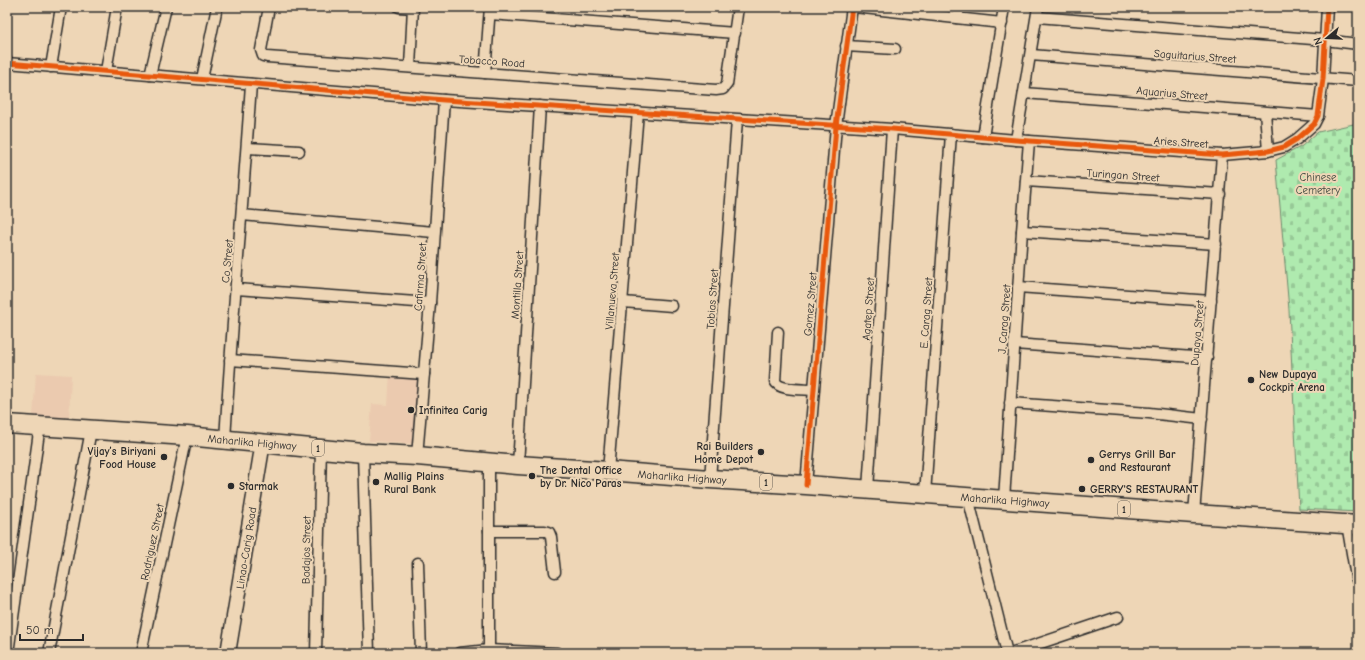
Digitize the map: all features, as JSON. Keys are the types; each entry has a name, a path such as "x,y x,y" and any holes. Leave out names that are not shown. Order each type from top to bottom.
{"highway":[{"name":"Maharlika Highway","path":"7,424 40,425 264,442 363,453 518,465 710,479 806,484 1194,514 1353,524"}],"main road":[{"name":"Linao-Carig Road","path":"228,653 264,442"}],"street":[{"path":"51,66 61,7"},
{"path":"106,71 117,7"},
{"path":"150,75 166,7"},
{"path":"202,79 217,7"},
{"name":"Tobacco Road","path":"269,7 261,50 263,56 267,57 716,90 721,90 727,86 734,33"},
{"path":"399,7 413,8 410,67"},
{"path":"485,73 490,11 734,33 738,7"},
{"path":"853,7 1002,23"},
{"name":"Gomez Street","path":"806,484 836,126 846,46 853,7"},
{"path":"957,18 959,7"},
{"path":"983,137 1004,7"},
{"path":"1318,116 1323,78 1327,7"},
{"path":"1016,140 1038,12 1358,44"},
{"path":"846,46 895,49"},
{"name":"Saguitarius Street","path":"1031,55 1358,81"},
{"name":"Aries Street","path":"7,63 444,100 892,129 1016,140 1222,155 1268,151 1284,147 1297,139 1314,124 1318,116"},
{"name":"Co Street","path":"225,440 251,84"},
{"name":"Aquarius Street","path":"1024,93 1318,116"},
{"name":"Cafirma Street","path":"416,456 430,303 444,100"},
{"name":"Montilla Street","path":"518,465 540,106"},
{"name":"Villanueva Street","path":"608,471 638,112"},
{"path":"1265,112 1268,151"},
{"name":"Tobias Street","path":"710,479 737,120"},
{"name":"Agatep Street","path":"869,490 892,129"},
{"name":"E. Carag Street","path":"925,494 951,134"},
{"name":"J. Carag Street","path":"1004,499 1029,141"},
{"path":"247,148 299,151"},
{"name":"Dupaya Street","path":"1194,514 1222,155"},
{"name":"Turingan Street","path":"1026,181 1220,194"},
{"path":"242,215 434,232"},
{"path":"1022,231 1216,244"},
{"path":"1018,287 1211,301"},
{"path":"236,289 430,303"},
{"path":"623,302 672,306"},
{"path":"778,332 775,381 783,388 813,390"},
{"path":"1014,344 1207,358"},
{"path":"230,360 424,374"},
{"path":"1010,403 1149,413 1202,419"},
{"path":"8,653 40,425"},
{"path":"49,653 91,430"},
{"name":"Rodriguez Street","path":"141,653 187,436"},
{"name":"Badajos Street","path":"316,653 321,448"},
{"path":"363,453 369,653"},
{"path":"488,462 489,650"},
{"path":"968,497 1006,653"},
{"path":"1353,524 1356,577 1358,582"},
{"path":"489,531 545,530 549,532 551,537 555,572"},
{"path":"418,563 421,653"},
{"path":"1011,653 1118,617"},
{"path":"459,653 489,650 557,653"}],"shaded area":[{"path":"390,372 422,375 417,444 369,441 372,404 388,405"},
{"path":"36,373 71,375 69,419 33,416"}],"green space":[{"name":"Chinese Cemetery","path":"1358,123 1358,512 1299,509 1289,310 1276,160 1302,146 1318,132"}],"cycle path":[{"path":"806,485 836,126 852,7"},
{"path":"7,63 444,100 892,129 1016,140 1222,155 1268,151 1284,147 1297,139 1314,124 1318,116 1323,79 1327,7"}],"place":[{"name":"New Dupaya Cockpit Arena","path":"1251,380"},
{"name":"Infinitea Carig","path":"411,410"},
{"name":"Rai Builders Home Depot","path":"761,452"},
{"name":"Vijay’s Biriyani Food House","path":"164,457"},
{"name":"Gerrys Grill Bar and Restaurant","path":"1091,460"},
{"name":"The Dental Office by Dr. Nico Paras","path":"532,476"},
{"name":"Mallig Plains Rural Bank","path":"376,482"},
{"name":"Starmak","path":"231,486"},
{"name":"GERRY'S RESTAURANT","path":"1082,489"}]}
